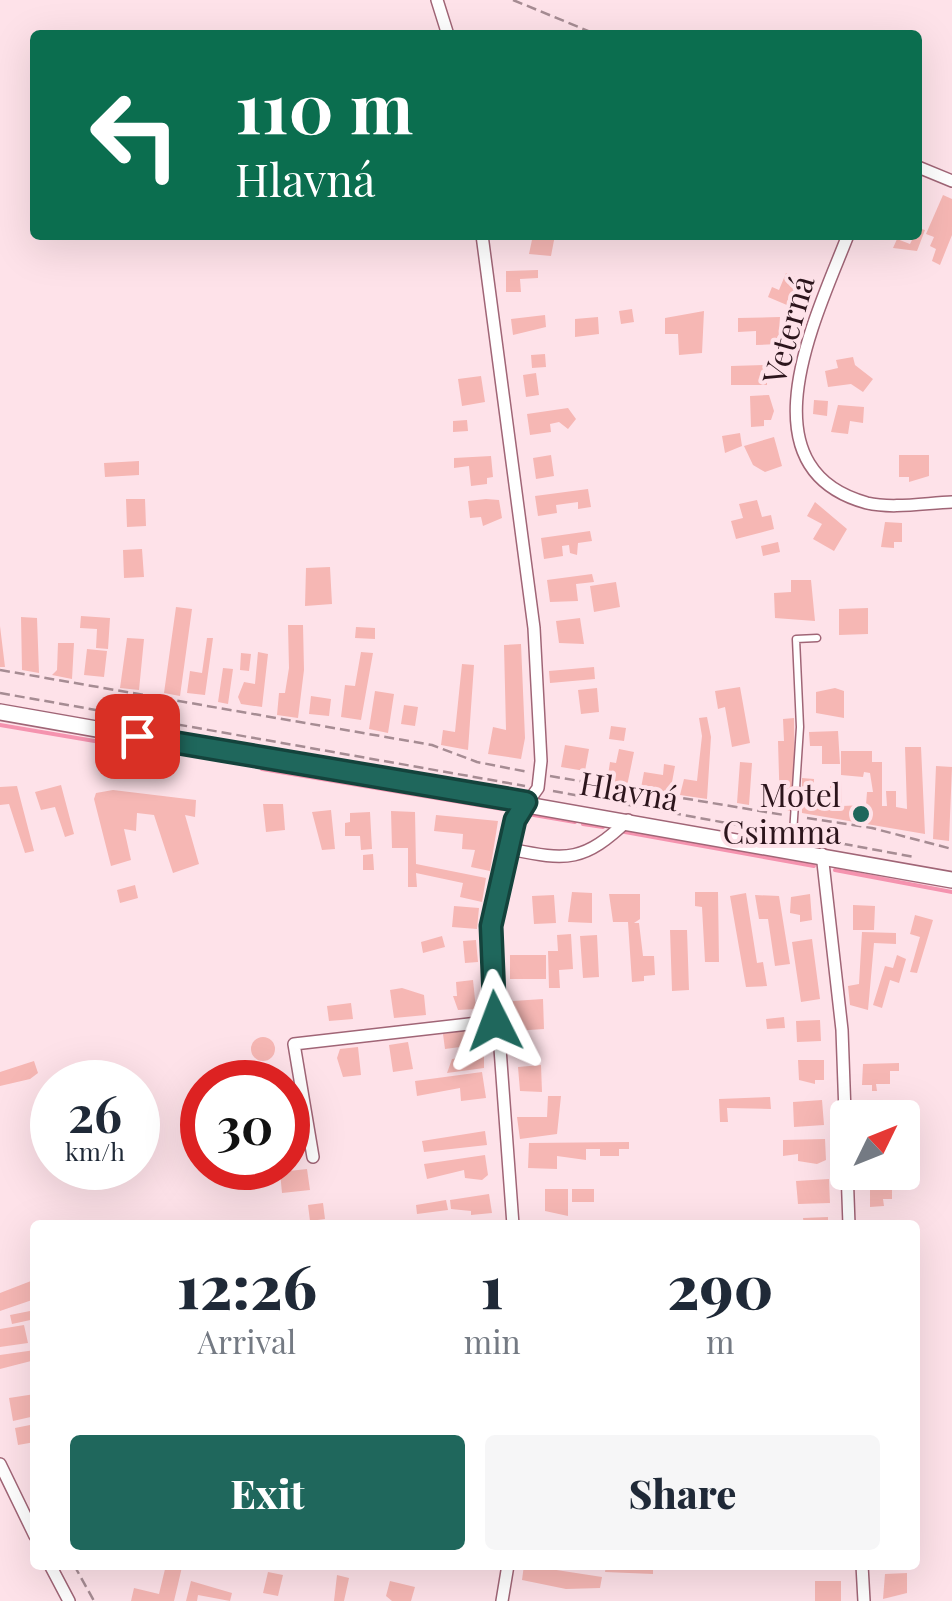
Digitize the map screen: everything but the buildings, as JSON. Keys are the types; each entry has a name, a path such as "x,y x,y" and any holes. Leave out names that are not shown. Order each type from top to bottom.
{"street":[{"path":"437,0 446,30"},
{"path":"922,168 952,181"},
{"path":"483,240 534,628 539,782 515,820 491,926 513,1220"},
{"name":"Veterná","path":"846,240 803,354 794,414 802,445 817,473 870,504 952,502"},
{"name":"Hlavná","path":"0,712 628,820 793,842 822,854 952,880"},
{"path":"510,849 573,858 608,840 628,820"},
{"path":"822,854 842,1030 849,1220"},
{"path":"313,1156 294,1044 495,1021"},
{"path":"0,1464 30,1526"},
{"path":"52,1570 68,1601"},
{"path":"502,1601 507,1570"},
{"path":"862,1570 864,1601"}],"lane":[{"path":"793,842 800,727 796,639 817,638"}],"path":[{"path":"512,0 586,30"},
{"path":"0,670 432,744 539,782 793,842 917,858"},
{"path":"0,693 539,782 872,828 952,848"},
{"path":"77,1570 94,1601"}],"waterway":[{"path":"0,725 177,755"},
{"path":"262,769 502,809"},
{"path":"528,814 575,822"},
{"path":"583,824 603,827"},
{"path":"625,832 814,866"},
{"path":"835,870 952,892"}],"place":[{"name":"Motel Csimma","path":"861,814"}],"route":[{"path":"137,736 526,802 515,820 491,926 495,1021"}]}
